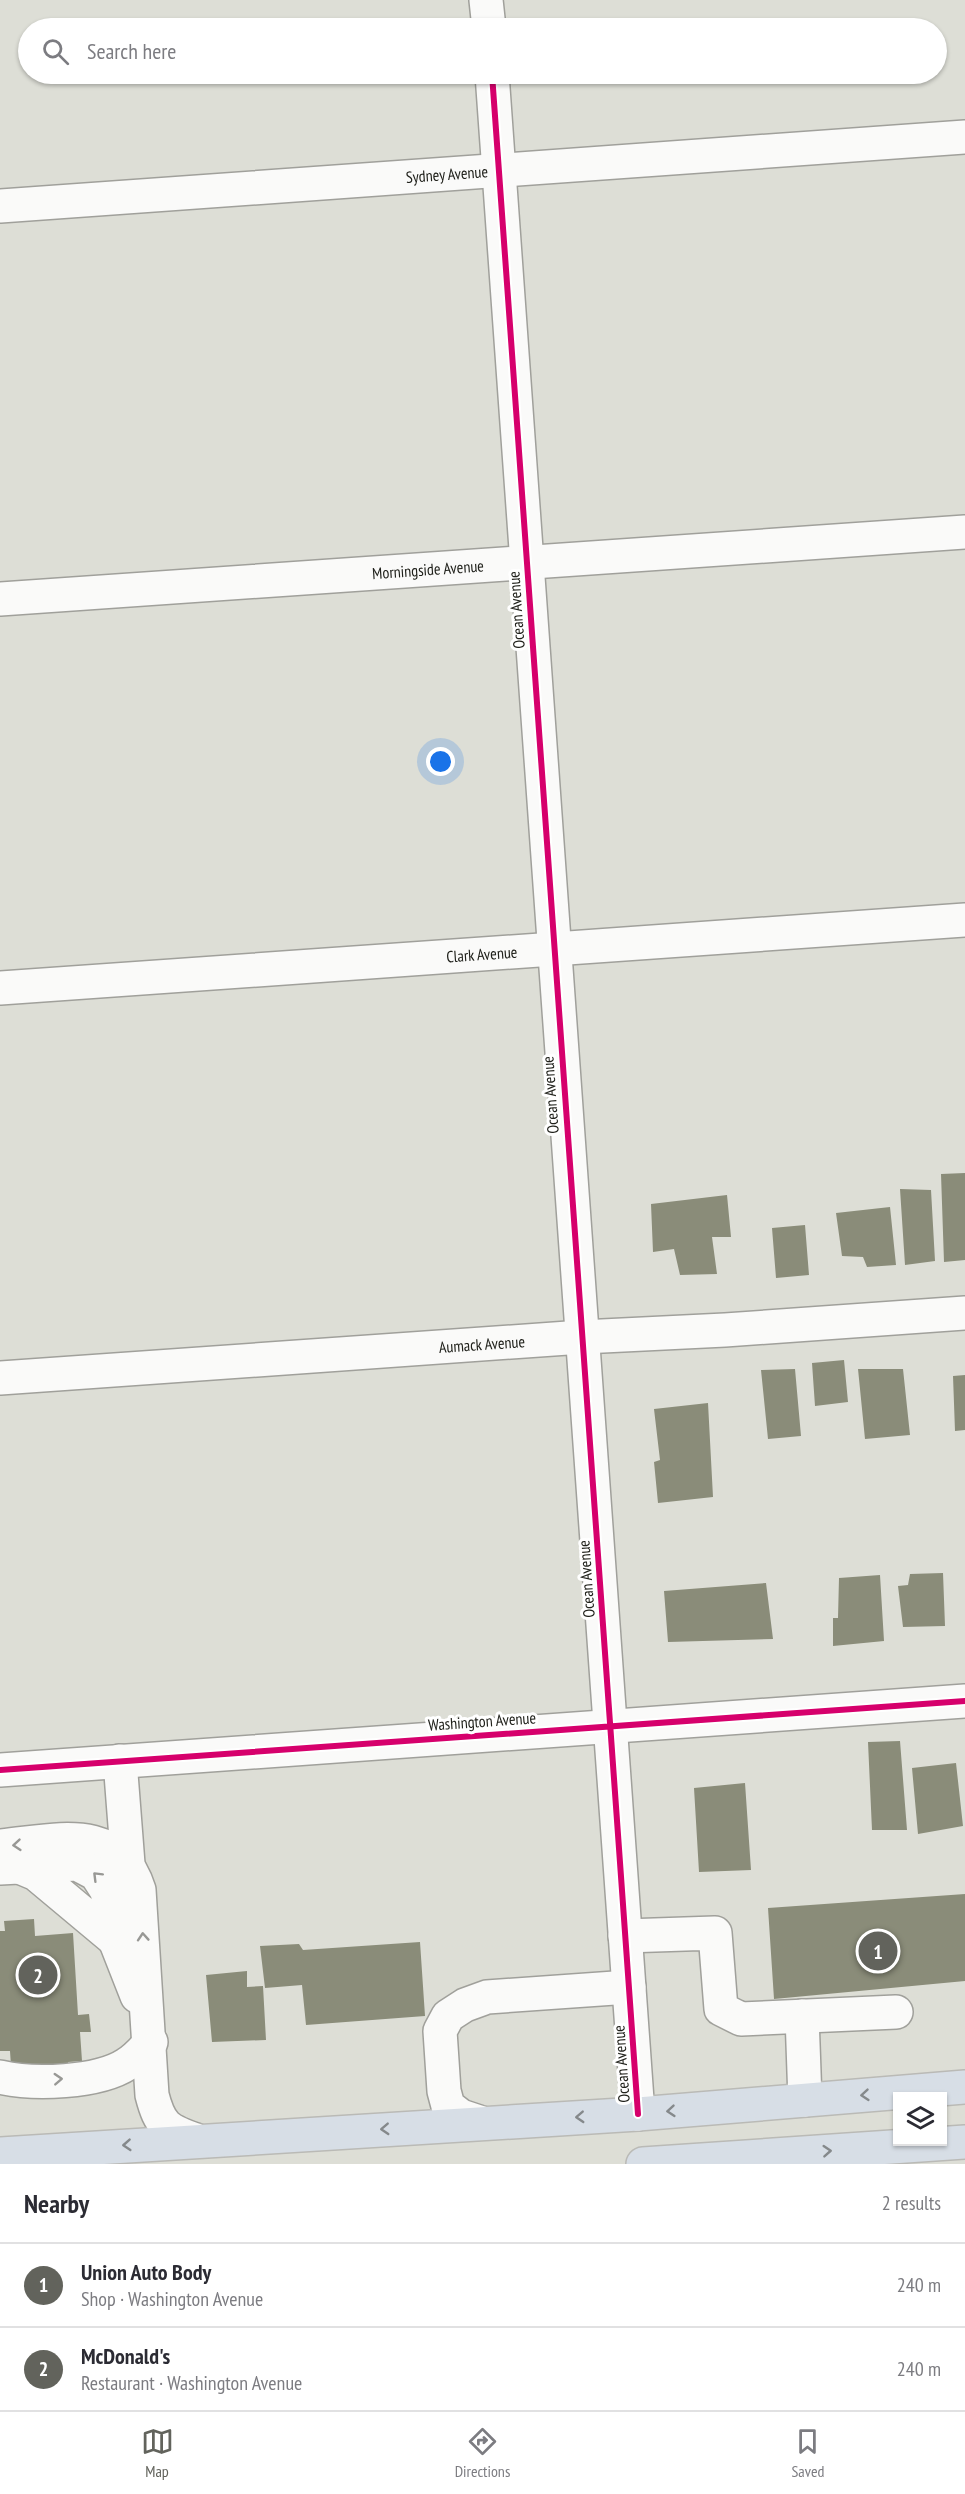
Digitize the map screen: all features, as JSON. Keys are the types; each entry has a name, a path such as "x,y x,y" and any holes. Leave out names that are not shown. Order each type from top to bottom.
{"highway":[{"path":"0,2154 638,2114 965,2087"},
{"path":"643,2164 965,2142"}],"street":[{"path":"486,0 488,18"},
{"name":"Ocean Avenue","path":"493,84 638,2114"},
{"name":"Sydney Avenue","path":"0,206 965,137"},
{"name":"Morningside Avenue","path":"0,598 965,532"},
{"name":"Clark Avenue","path":"0,988 965,920"},
{"name":"Aumack Avenue","path":"0,1378 965,1313"},
{"name":"Washington Avenue","path":"0,1770 965,1701"},
{"path":"120,1761 128,1864 139,1890 150,2035 152,2095 162,2123 196,2140"},
{"path":"6,1860 88,1840 110,1848 128,1864"},
{"path":"6,1860 76,1864 96,1874 107,1891 115,1940 150,2035"},
{"path":"625,1936 715,1933 721,2009 741,2019 896,2012"},
{"path":"482,2123 461,2116 448,2106 440,2031 448,2016 465,2005 487,1997 628,1987"},
{"path":"802,2016 806,2100"},
{"path":"0,2078 32,2081 94,2077 126,2066 136,2058 150,2035"}],"building":[{"path":"965,1173 965,1260 944,1262 941,1174"},
{"path":"900,1189 931,1190 935,1261 905,1265"},
{"path":"727,1195 731,1237 712,1237 717,1274 680,1275 674,1249 653,1252 651,1204"},
{"path":"890,1207 896,1265 867,1267 863,1257 842,1256 836,1213"},
{"path":"805,1225 809,1275 776,1278 772,1228"},
{"path":"844,1360 848,1402 815,1406 812,1363"},
{"path":"795,1369 801,1436 768,1439 761,1370"},
{"path":"858,1369 903,1369 910,1435 865,1439"},
{"path":"965,1375 965,1430 955,1431 953,1376"},
{"path":"708,1403 713,1497 658,1503 654,1462 660,1460 654,1409"},
{"path":"943,1573 945,1626 903,1627 898,1586 908,1585 910,1574"},
{"path":"880,1575 884,1641 833,1646 833,1618 838,1618 839,1578"},
{"path":"766,1583 773,1639 668,1642 664,1591"},
{"path":"900,1741 907,1830 872,1830 868,1742"},
{"path":"956,1763 963,1826 918,1834 912,1768"},
{"path":"745,1783 751,1870 699,1872 694,1788"},
{"path":"965,1894 965,1981 774,1999 768,1908"},
{"path":"34,1919 35,1936 73,1933 78,2015 89,2014 91,2032 80,2032 82,2061 68,2062 69,2066 11,2066 10,2051 0,2051 0,1931 5,1931 4,1921"},
{"path":"420,1942 425,2016 306,2025 302,1985 265,1988 260,1946 299,1944 303,1950"},
{"path":"247,1971 247,1987 263,1986 266,2040 212,2042 206,1975"}],"cycle path":[{"path":"493,84 638,2114"},
{"path":"0,1770 965,1701"}],"place":[{"name":"Union Auto Body","path":"878,1951"},
{"name":"McDonald's","path":"38,1975"}]}
